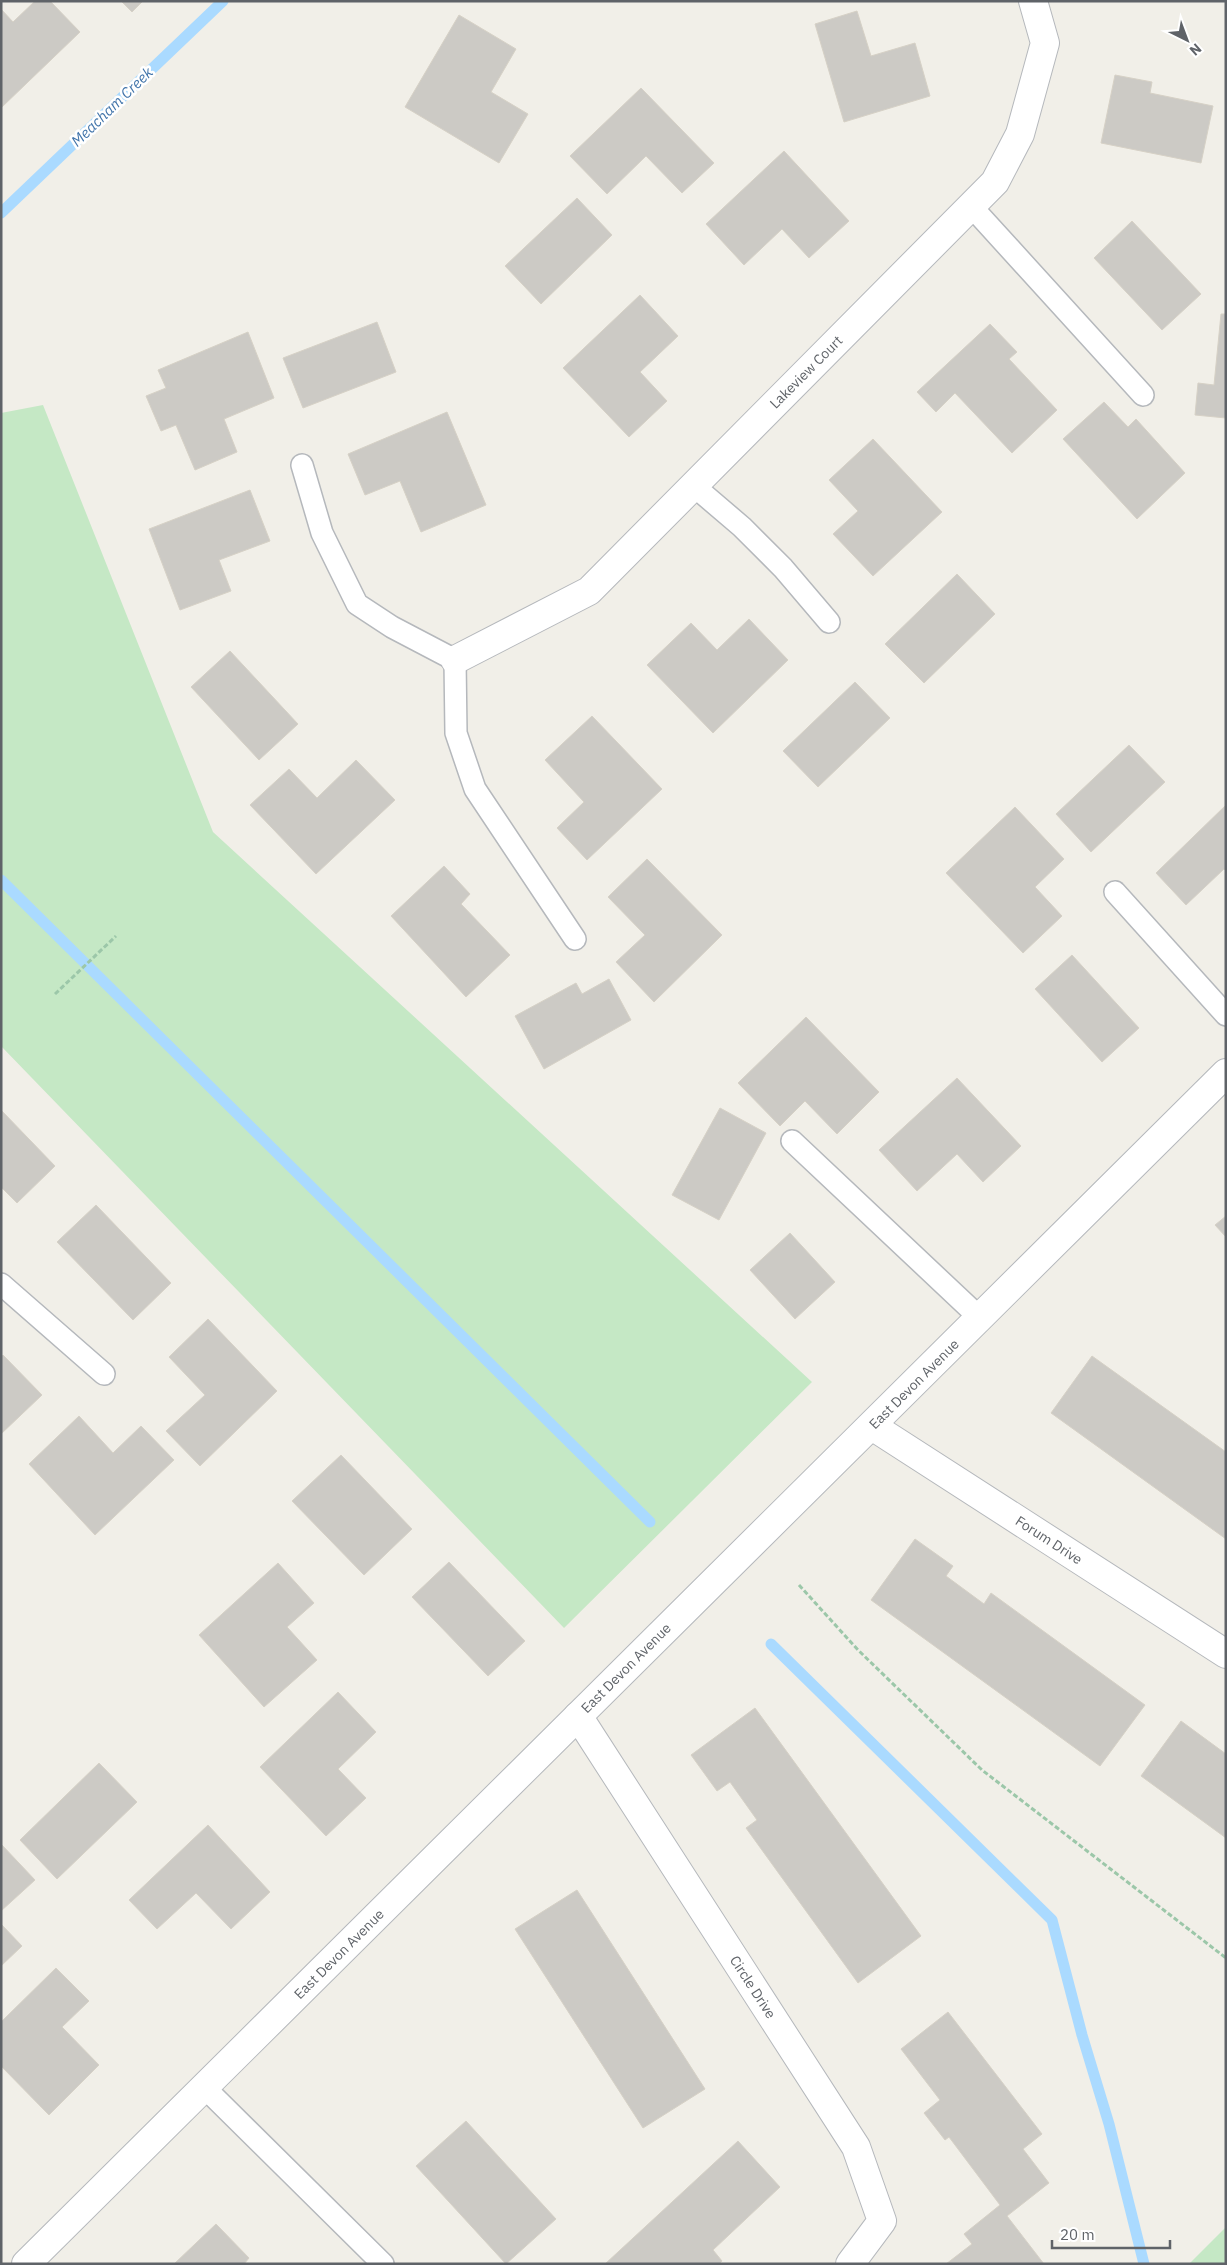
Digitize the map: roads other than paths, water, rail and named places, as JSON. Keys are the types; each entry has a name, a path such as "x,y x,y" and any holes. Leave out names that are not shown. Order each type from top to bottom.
{"street":[{"name":"Lakeview Court","path":"455,660 589,591 995,182 1020,134 1044,43 1033,1"},
{"name":"East Devon Avenue","path":"26,2264 1226,1073"},
{"name":"Forum Drive","path":"872,1426 1226,1654"},
{"name":"Circle Drive","path":"578,1716 856,2147 882,2221 850,2264"}],"lane":[{"path":"971,206 1143,396"},
{"path":"302,465 322,533 357,604 392,626 455,660 456,733 475,789 575,938"},
{"path":"694,486 749,534 783,568 829,622"},
{"path":"1115,892 1226,1015"},
{"path":"792,1141 980,1318"},
{"path":"1,1284 104,1374"},
{"path":"204,2087 383,2264"}],"waterway":[{"name":"Meacham Creek","path":"1,213 223,1"},
{"path":"1,880 650,1522"},
{"path":"771,1644 1052,1920 1082,2035 1109,2124 1144,2264"}]}
